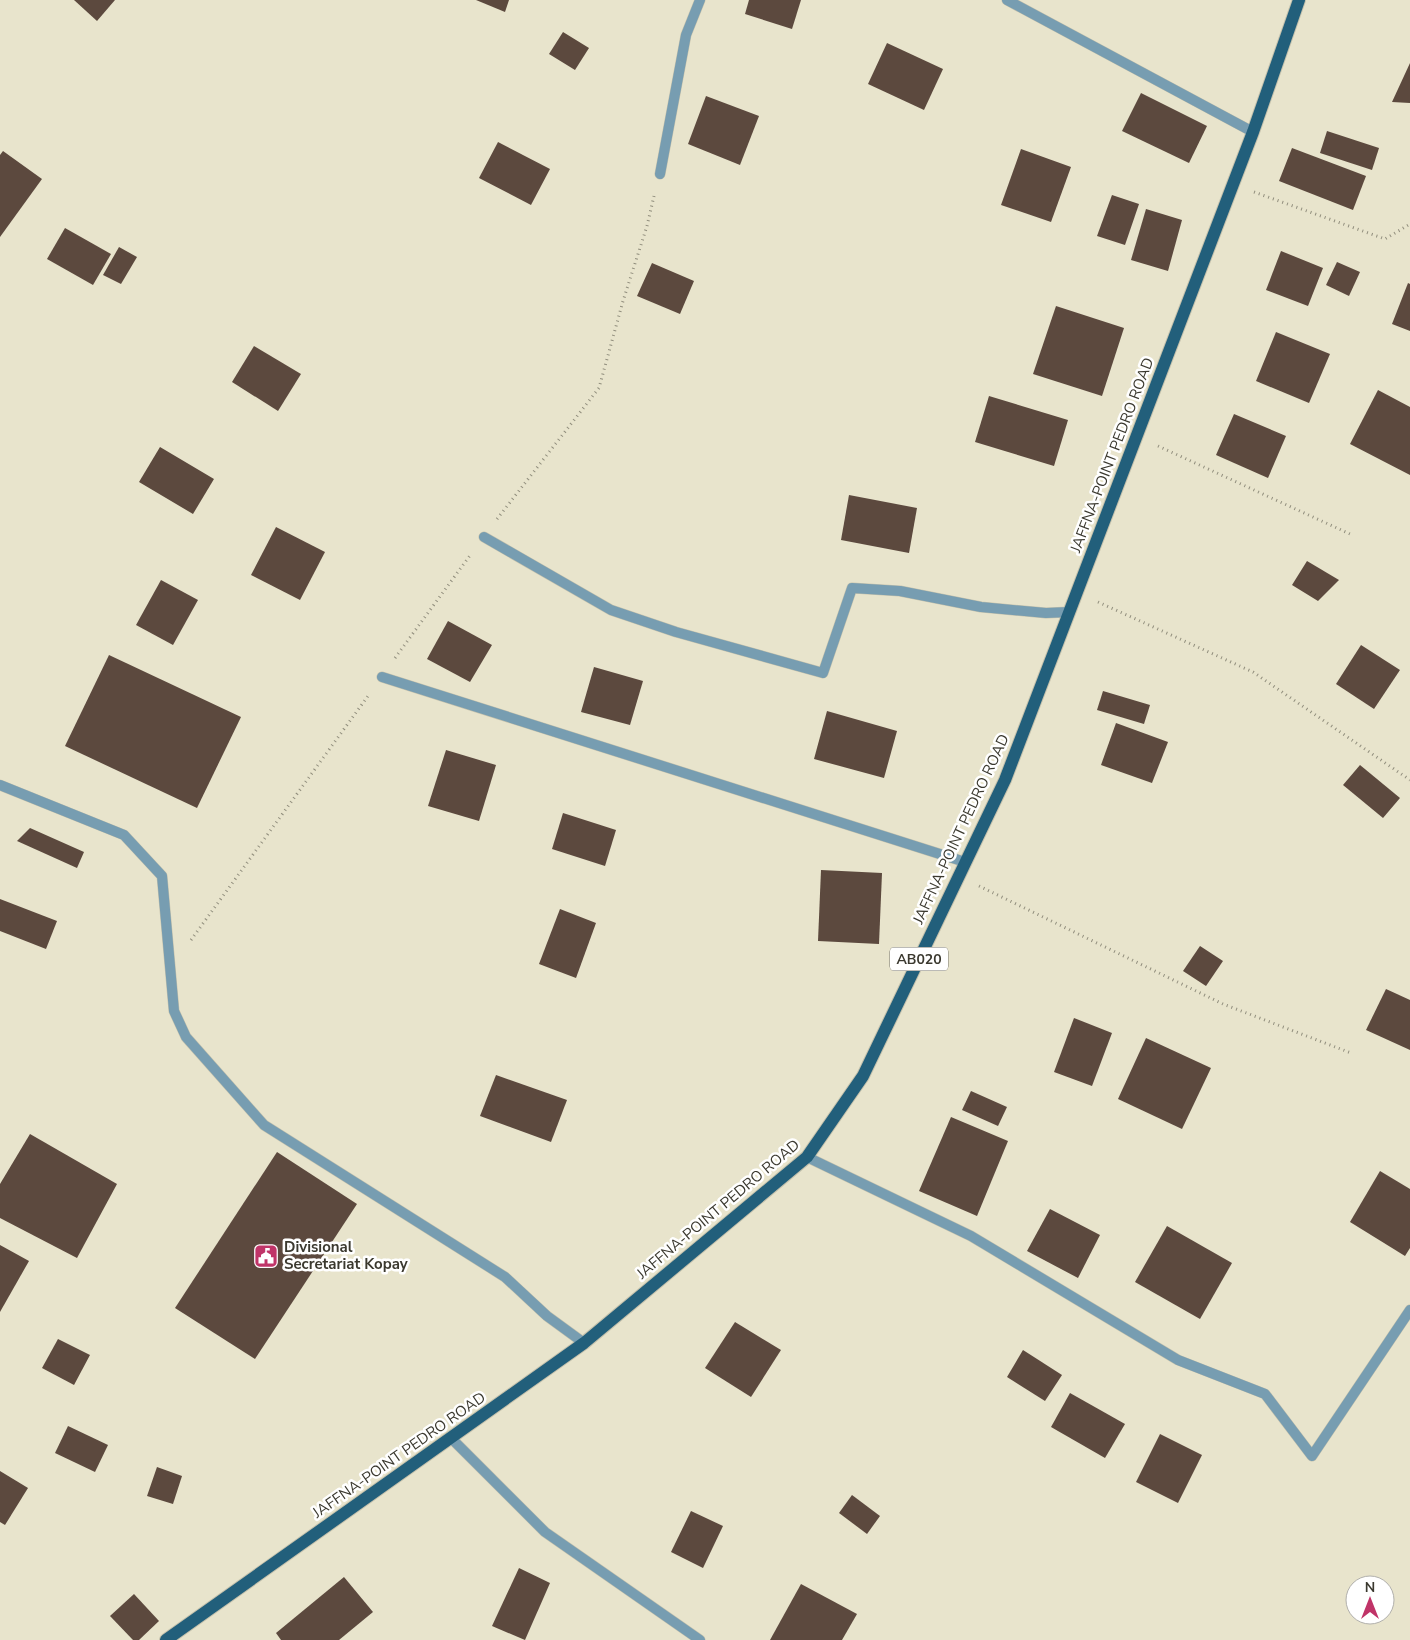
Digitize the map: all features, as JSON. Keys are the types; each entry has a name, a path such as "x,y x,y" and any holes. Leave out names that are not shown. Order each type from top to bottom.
{"main road":[{"name":"JAFFNA-POINT PEDRO ROAD","path":"166,1640 584,1342 807,1158 863,1076 1005,780 1253,132 1299,0"}],"street":[{"path":"660,174 686,35 700,0"},
{"path":"1007,0 1253,132"},
{"path":"484,538 612,610 676,632 823,673 852,588 900,590 981,607 1046,613 1069,612"},
{"path":"382,677 965,862"},
{"path":"0,785 124,835 162,876 174,1011 186,1037 264,1125 504,1277 546,1316 584,1342"},
{"path":"807,1158 971,1236 1178,1360 1265,1394 1312,1456 1410,1310"},
{"path":"451,1438 545,1532 700,1640"}],"path":[{"path":"170,968 507,505 599,388 623,300 647,226 660,174"},
{"path":"1232,184 1385,239 1410,224"},
{"path":"1136,436 1350,534"},
{"path":"1077,592 1254,672 1410,780"},
{"path":"958,876 1223,1004 1351,1052"}],"building":[{"path":"74,0 115,0 97,21"},
{"path":"476,0 509,0 505,12"},
{"path":"749,0 801,0 792,29 745,14"},
{"path":"563,32 589,48 575,70 549,54"},
{"path":"887,43 943,69 924,110 868,84"},
{"path":"1410,63 1410,103 1392,102"},
{"path":"1141,93 1207,126 1189,163 1122,131"},
{"path":"706,96 759,116 740,165 688,144"},
{"path":"1327,131 1379,148 1372,170 1320,153"},
{"path":"498,142 550,169 531,205 479,178"},
{"path":"1292,148 1366,176 1353,210 1279,181"},
{"path":"1021,149 1071,167 1051,222 1001,205"},
{"path":"3,151 42,179 0,237 0,155"},
{"path":"1112,195 1139,204 1125,245 1097,236"},
{"path":"1146,209 1182,220 1168,271 1131,260"},
{"path":"65,228 111,254 93,285 47,259"},
{"path":"119,247 137,257 121,284 103,275"},
{"path":"1281,251 1323,268 1308,306 1266,290"},
{"path":"1337,262 1360,272 1349,296 1326,285"},
{"path":"652,263 694,281 680,314 637,296"},
{"path":"1408,283 1410,284 1410,331 1392,324"},
{"path":"1056,306 1124,328 1102,396 1033,374"},
{"path":"1276,332 1330,354 1309,403 1256,381"},
{"path":"254,346 301,374 278,411 232,382"},
{"path":"1378,390 1410,407 1410,475 1350,444"},
{"path":"989,396 1068,420 1054,466 975,442"},
{"path":"1234,414 1286,436 1268,478 1216,455"},
{"path":"160,447 214,479 193,514 139,482"},
{"path":"849,495 917,508 909,553 841,540"},
{"path":"276,527 325,552 300,600 251,575"},
{"path":"1307,561 1339,580 1318,601 1292,585"},
{"path":"161,580 198,600 173,645 136,625"},
{"path":"448,621 492,645 470,682 427,659"},
{"path":"1361,645 1400,670 1374,709 1336,684"},
{"path":"109,655 241,717 197,808 65,746"},
{"path":"594,667 643,681 630,725 581,712"},
{"path":"1103,691 1150,705 1144,724 1097,710"},
{"path":"827,711 897,731 884,778 814,759"},
{"path":"1116,723 1168,742 1152,783 1101,765"},
{"path":"446,750 496,765 479,821 428,806"},
{"path":"1360,765 1400,798 1383,818 1343,785"},
{"path":"563,813 616,830 605,866 552,849"},
{"path":"30,828 84,852 77,868 17,841"},
{"path":"821,870 882,873 879,944 818,941"},
{"path":"0,899 57,921 46,949 0,931"},
{"path":"560,909 596,923 576,978 539,964"},
{"path":"1200,946 1223,961 1206,986 1183,971"},
{"path":"1386,989 1410,1000 1410,1050 1366,1030"},
{"path":"1074,1018 1112,1033 1092,1086 1054,1072"},
{"path":"1146,1038 1211,1068 1182,1129 1118,1099"},
{"path":"496,1075 567,1100 551,1142 480,1116"},
{"path":"971,1091 1007,1107 998,1126 962,1110"},
{"path":"951,1117 1008,1141 977,1216 919,1191"},
{"path":"30,1134 117,1184 77,1258 0,1218 0,1184"},
{"name":"Divisional Secretariat Kopay","path":"277,1152 357,1204 255,1359 175,1308"},
{"path":"1380,1171 1410,1189 1410,1248 1405,1256 1350,1222"},
{"path":"1050,1209 1100,1235 1078,1278 1027,1251"},
{"path":"1167,1226 1232,1263 1200,1319 1135,1282"},
{"path":"0,1245 29,1261 0,1312"},
{"path":"735,1322 781,1350 751,1397 705,1368"},
{"path":"58,1339 90,1355 74,1385 42,1368"},
{"path":"1023,1350 1062,1375 1045,1401 1007,1377"},
{"path":"1070,1393 1125,1424 1105,1458 1051,1427"},
{"path":"68,1426 108,1445 95,1472 55,1453"},
{"path":"1160,1434 1202,1455 1178,1503 1136,1482"},
{"path":"157,1467 182,1476 173,1504 147,1496"},
{"path":"0,1471 28,1488 5,1525 0,1522"},
{"path":"852,1495 880,1516 867,1534 839,1513"},
{"path":"691,1511 723,1526 703,1568 671,1552"},
{"path":"519,1568 550,1583 525,1640 492,1626"},
{"path":"344,1577 373,1612 339,1640 281,1640 276,1633"},
{"path":"801,1584 857,1614 842,1640 770,1640"},
{"path":"134,1594 159,1621 139,1640 133,1640 110,1616"}],"place":[{"name":"Divisional Secretariat Kopay","path":"266,1256"}]}
